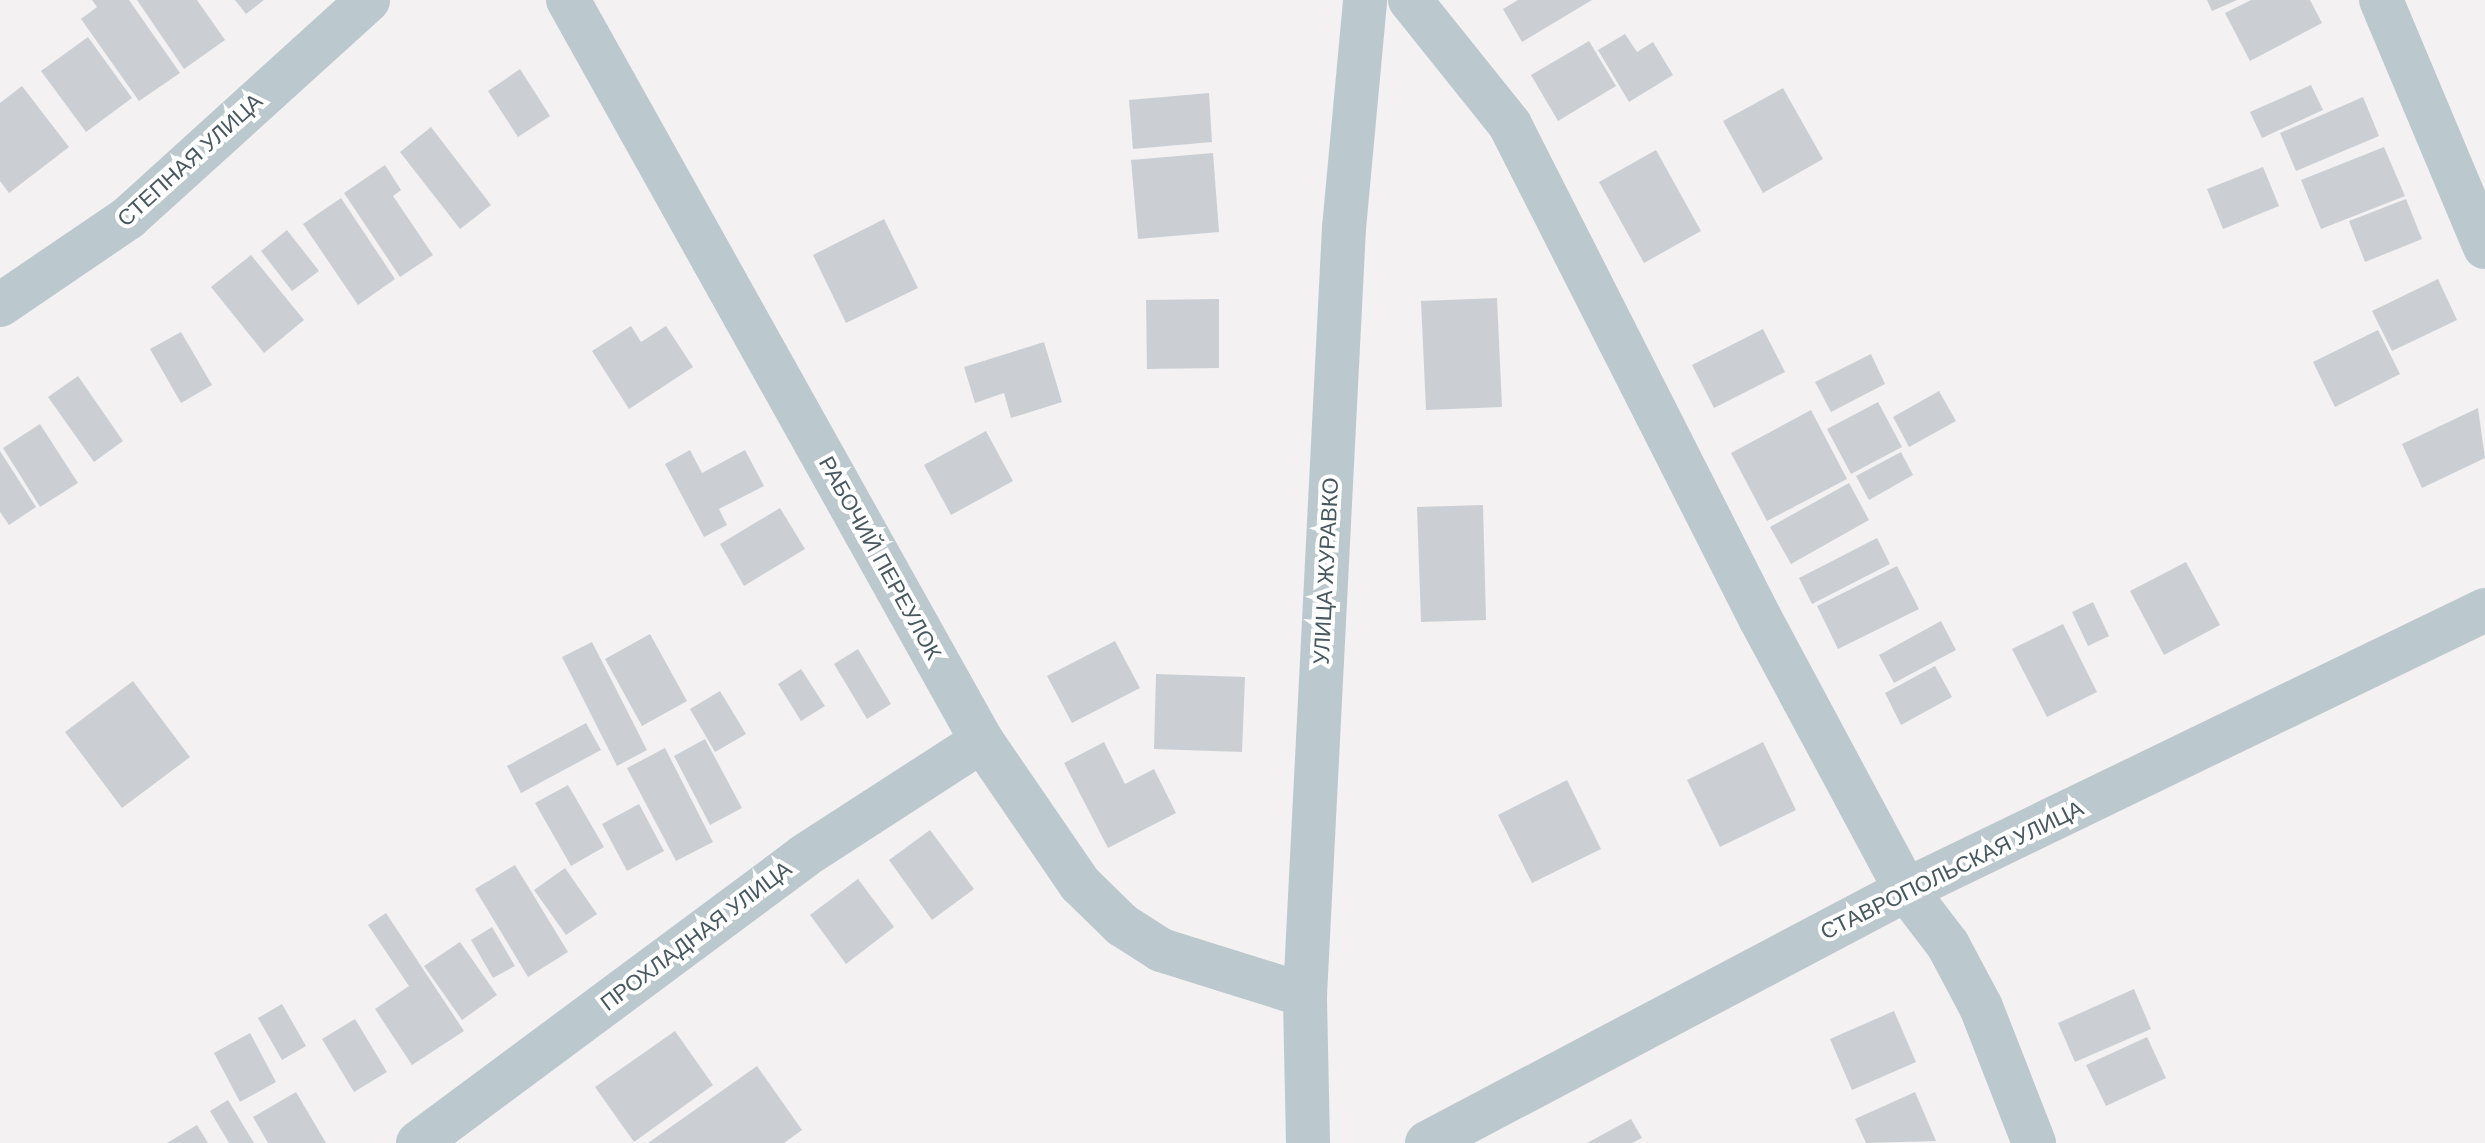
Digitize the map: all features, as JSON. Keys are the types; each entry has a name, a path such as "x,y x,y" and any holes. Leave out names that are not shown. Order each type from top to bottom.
{"street":[{"name":"СТЕПНАЯ УЛИЦА","path":"0,305 128,218 368,0"},
{"name":"РАБОЧИЙ ПЕРЕУЛОК","path":"568,0 982,741 1080,884 1122,925 1211,970 1305,995"},
{"name":"УЛИЦА ЖУРАВКО","path":"1308,1143 1305,995 1344,228 1365,0"},
{"path":"1410,0 1510,125 1906,890 1948,945 1981,1007 2034,1143"},
{"path":"2381,0 2485,247"},
{"name":"СТАВРОПОЛЬСКАЯ УЛИЦА","path":"1427,1143 1906,890 2485,610"},
{"name":"ПРОХЛАДНАЯ УЛИЦА","path":"418,1143 804,856 982,741"}],"building":[{"path":"92,0 129,0 180,73 139,101 81,19 97,7"},
{"path":"137,0 197,0 225,40 184,69"},
{"path":"235,0 264,0 246,14"},
{"path":"1518,0 1592,0 1522,42 1503,9"},
{"path":"2207,0 2237,0 2212,11"},
{"path":"2251,0 2310,0 2322,23 2250,61 2225,13"},
{"path":"1625,34 1637,52 1653,42 1673,75 1629,102 1598,50"},
{"path":"88,37 132,98 86,132 41,71"},
{"path":"1589,41 1616,86 1558,121 1531,75"},
{"path":"520,69 550,116 518,137 488,91"},
{"path":"2311,85 2323,110 2262,138 2250,112"},
{"path":"22,86 69,147 9,193 0,181 0,103"},
{"path":"1783,88 1823,159 1763,193 1723,121"},
{"path":"1209,93 1212,142 1133,149 1129,100"},
{"path":"2363,97 2379,136 2296,171 2280,133"},
{"path":"431,127 491,205 460,229 400,152"},
{"path":"2384,147 2405,196 2321,229 2301,180"},
{"path":"1656,150 1701,231 1644,263 1599,182"},
{"path":"1213,153 1219,232 1138,239 1131,160"},
{"path":"385,165 401,190 393,196 433,255 400,277 344,193"},
{"path":"2263,167 2279,206 2223,229 2207,189"},
{"path":"341,198 395,279 358,305 303,224"},
{"path":"2406,199 2422,239 2365,262 2349,221"},
{"path":"884,219 918,288 846,323 813,255"},
{"path":"287,230 319,271 292,291 261,251"},
{"path":"251,255 304,320 264,353 211,287"},
{"path":"2438,279 2457,320 2392,351 2372,311"},
{"path":"1497,298 1502,407 1426,410 1421,301"},
{"path":"1219,299 1219,368 1147,369 1146,300"},
{"path":"631,326 641,342 666,326 693,367 629,409 592,351"},
{"path":"1763,329 1785,372 1714,408 1692,365"},
{"path":"2378,330 2400,374 2335,407 2313,362"},
{"path":"181,332 212,385 181,403 150,349"},
{"path":"1044,342 1062,402 1011,418 1004,393 975,403 964,367"},
{"path":"1871,354 1885,384 1831,412 1815,382"},
{"path":"78,376 123,441 94,462 48,397"},
{"path":"1939,391 1956,421 1909,447 1893,417"},
{"path":"1878,402 1902,447 1851,474 1827,429"},
{"path":"2478,408 2485,458 2422,488 2402,444"},
{"path":"1811,410 1847,479 1767,521 1731,453"},
{"path":"40,424 78,483 40,507 3,448"},
{"path":"986,431 1013,481 951,515 924,465"},
{"path":"690,450 702,473 745,450 764,486 719,509 727,525 704,537 665,464"},
{"path":"0,451 36,507 9,525 0,512"},
{"path":"1901,452 1913,475 1869,500 1856,476"},
{"path":"1849,483 1869,520 1791,564 1770,527"},
{"path":"1483,505 1486,620 1421,622 1417,507"},
{"path":"780,508 805,549 744,586 720,544"},
{"path":"1877,538 1890,564 1812,604 1799,578"},
{"path":"2186,562 2220,625 2164,655 2130,591"},
{"path":"1897,566 1919,609 1838,649 1817,606"},
{"path":"2093,602 2109,636 2088,646 2072,612"},
{"path":"1941,621 1956,650 1894,683 1879,655"},
{"path":"2063,624 2097,692 2047,717 2012,649"},
{"path":"650,634 687,701 642,726 605,659"},
{"path":"1115,641 1140,688 1072,723 1047,676"},
{"path":"592,642 647,750 617,766 562,657"},
{"path":"858,649 891,704 867,719 834,664"},
{"path":"1935,666 1952,697 1901,725 1885,693"},
{"path":"801,669 825,706 801,721 778,684"},
{"path":"1156,674 1245,677 1242,752 1154,749"},
{"path":"133,681 190,757 122,808 65,732"},
{"path":"720,691 746,734 715,752 690,709"},
{"path":"586,723 601,750 521,793 507,766"},
{"path":"705,739 742,808 710,825 674,756"},
{"path":"1104,742 1125,784 1154,769 1176,813 1108,848 1064,763"},
{"path":"1763,742 1796,810 1720,847 1687,780"},
{"path":"665,748 713,842 676,861 627,768"},
{"path":"1567,780 1601,849 1532,883 1498,815"},
{"path":"568,785 604,847 571,866 535,803"},
{"path":"639,804 664,851 627,871 602,824"},
{"path":"930,830 974,889 932,920 889,860"},
{"path":"515,865 568,952 528,977 475,889"},
{"path":"565,868 597,914 566,935 534,890"},
{"path":"858,879 894,927 846,964 810,915"},
{"path":"386,913 464,1031 412,1065 375,1009 409,986 368,925"},
{"path":"492,927 515,966 493,978 471,940"},
{"path":"460,942 497,995 462,1020 424,966"},
{"path":"2134,989 2151,1029 2075,1062 2058,1023"},
{"path":"282,1004 306,1046 282,1060 258,1018"},
{"path":"1894,1011 1916,1062 1852,1090 1830,1039"},
{"path":"355,1019 387,1072 354,1092 322,1039"},
{"path":"675,1031 713,1085 634,1142 595,1087"},
{"path":"250,1033 276,1082 240,1102 214,1053"},
{"path":"2147,1037 2166,1078 2106,1106 2086,1065"},
{"path":"757,1066 802,1130 784,1143 648,1143"},
{"path":"296,1092 326,1143 268,1143 253,1117"},
{"path":"1915,1092 1936,1141 1866,1143 1855,1119"},
{"path":"228,1100 254,1143 229,1143 210,1111"},
{"path":"1631,1119 1642,1138 1632,1143 1587,1143"},
{"path":"197,1125 208,1143 167,1143"}]}
